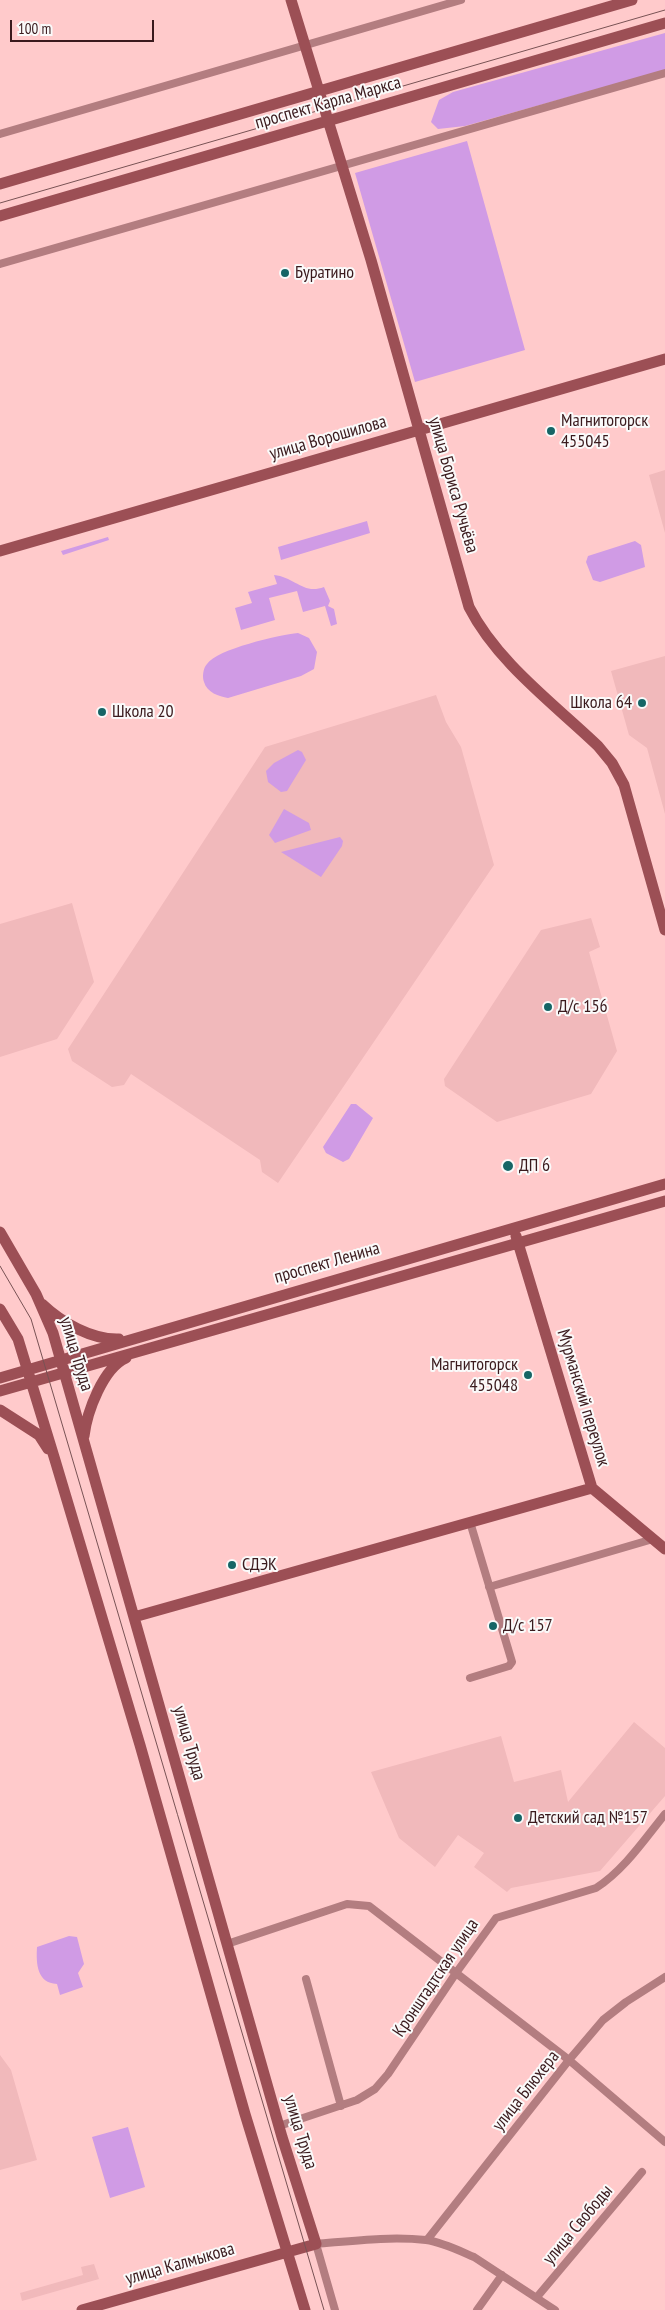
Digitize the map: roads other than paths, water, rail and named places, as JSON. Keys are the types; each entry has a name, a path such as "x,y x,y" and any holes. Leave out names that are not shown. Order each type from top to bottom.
{"main road":[{"name":"улица Бориса Ручьёва","path":"291,0 342,166 469,606 480,628 499,653 598,746 612,763 624,785 665,930"},
{"name":"проспект Карла Маркса","path":"0,184 632,0"},
{"name":"проспект Карла Маркса","path":"0,216 665,23"},
{"name":"улица Ворошилова","path":"0,551 665,359"},
{"name":"проспект Ленина","path":"0,1378 665,1184"},
{"name":"проспект Ленина","path":"0,1391 665,1201"},
{"name":"Мурманский переулок","path":"514,1227 592,1488 665,1549"},
{"name":"улица Труда","path":"0,1232 40,1302 61,1360 279,2126 316,2244"},
{"path":"40,1302 52,1314 80,1330 108,1340 133,1339"},
{"path":"0,1309 18,1339 55,1460 140,1745 244,2114 305,2310"},
{"path":"84,1442 86,1420 95,1396 111,1370 122,1360 140,1351"},
{"path":"0,1410 39,1435 55,1460"},
{"path":"134,1617 592,1488"},
{"path":"288,2252 316,2244"},
{"name":"улица Калмыкова","path":"82,2310 288,2252"}],"street":[{"path":"0,134 303,44 461,0"},
{"path":"0,264 665,73"},
{"path":"470,1522 512,1662 509,1666 470,1678"},
{"path":"489,1587 653,1539"},
{"name":"Кронштадтская улица","path":"279,2126 341,2106 363,2097 375,2089 384,2079 496,1918 596,1888 619,1870 665,1814"},
{"path":"227,1944 347,1904 358,1903 377,1911 569,2060 665,2142"},
{"name":"улица Блюхера","path":"427,2240 569,2060 604,2020 626,2002 665,1977"},
{"path":"306,1979 341,2106"},
{"name":"улица Свободы","path":"537,2297 642,2172"},
{"path":"335,2310 316,2244 375,2240 427,2240 474,2257 555,2310"},
{"path":"477,2310 502,2276"}],"tram line":[{"path":"0,203 665,10"},
{"path":"0,1266 31,1319 324,2310"}],"place":[{"name":"Буратино","path":"285,273"},
{"name":"Магнитогорск 455045","path":"551,431"},
{"name":"Школа 64","path":"642,703"},
{"name":"Школа 20","path":"102,712"},
{"name":"Д/с 156","path":"548,1007"},
{"name":"ДП 6","path":"508,1166"},
{"name":"Магнитогорск 455048","path":"528,1375"},
{"name":"СДЭК","path":"232,1565"},
{"name":"Д/с 157","path":"493,1626"},
{"name":"Детский сад №157","path":"518,1818"}]}
